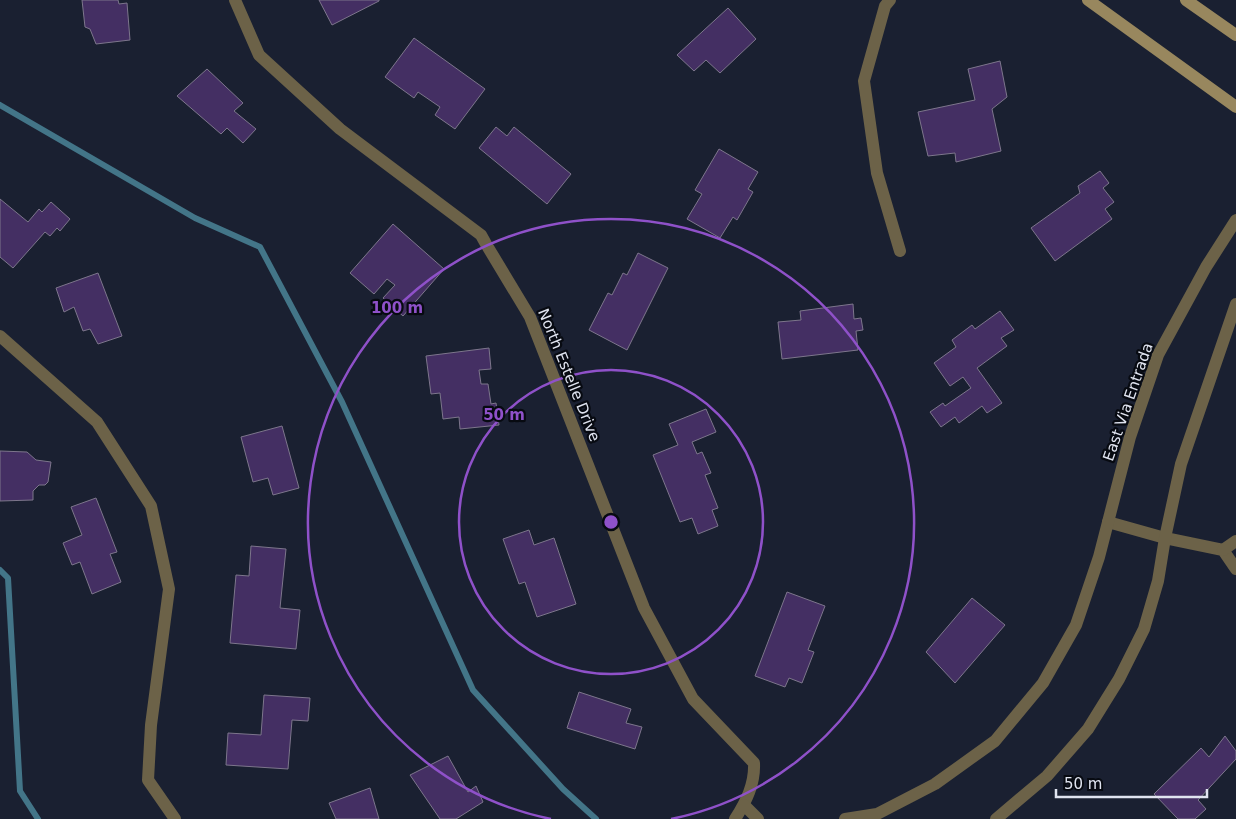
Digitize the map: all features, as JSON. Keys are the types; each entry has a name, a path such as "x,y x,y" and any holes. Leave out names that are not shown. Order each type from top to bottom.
{"main road":[{"path":"1088,0 1236,107"},
{"path":"1186,0 1236,35"}],"street":[{"name":"North Estelle Drive","path":"235,0 259,55 340,129 481,235 530,318 644,608 693,699 754,763 755,774 744,806 734,819"},
{"path":"890,0 886,6 864,81 877,172 900,251"},
{"name":"East Via Entrada","path":"845,819 876,814 935,784 995,741 1043,683 1076,625 1099,556 1130,437 1158,355 1206,267 1236,220"},
{"path":"996,819 1053,769 1088,729 1119,680 1144,629 1158,581 1181,464 1236,304"},
{"path":"0,336 97,422 151,506 169,589 150,725 148,780 175,819"},
{"path":"1108,522 1165,538 1223,550 1236,569"},
{"path":"1223,550 1236,541"},
{"path":"744,806 758,819"}],"building":[{"path":"82,0 118,0 119,4 127,3 130,40 96,44 90,29 85,27"},
{"path":"319,0 379,0 379,1 332,25"},
{"path":"728,8 756,39 720,73 706,60 694,71 677,55"},
{"path":"414,38 485,89 455,129 435,115 440,107 418,92 414,98 385,77"},
{"path":"1000,61 1007,97 992,109 1001,151 956,162 955,153 928,156 918,112 975,100 968,69"},
{"path":"207,69 243,103 234,111 256,129 243,143 227,128 221,134 177,96"},
{"path":"496,127 507,136 514,127 571,174 547,204 479,148"},
{"path":"719,149 758,172 748,189 753,192 737,220 733,217 720,238 687,219 702,194 695,190"},
{"path":"1100,171 1109,183 1103,188 1114,202 1105,209 1112,219 1055,261 1031,228 1080,193 1078,186"},
{"path":"0,199 28,222 39,209 42,212 51,202 70,219 60,231 57,228 50,236 45,232 13,268 0,257"},
{"path":"393,224 444,269 403,316 383,298 395,285 387,279 374,294 350,273"},
{"path":"638,253 668,268 627,350 589,330 608,293 612,295 623,273 627,275"},
{"path":"98,273 122,336 98,344 90,329 83,331 74,307 64,312 56,288"},
{"path":"853,304 854,319 861,318 863,330 856,331 858,350 782,359 778,322 801,320 800,311"},
{"path":"1000,311 1014,330 1001,338 1007,346 977,368 1002,403 987,413 982,406 959,423 955,417 941,427 930,412 943,403 945,406 971,388 963,377 950,386 934,363 956,347 952,340 972,325 975,329"},
{"path":"489,348 491,369 479,370 481,384 488,384 491,404 496,403 499,425 460,429 459,417 443,419 440,393 431,394 426,356"},
{"path":"706,409 716,432 692,442 697,454 702,452 711,473 705,475 718,508 712,510 718,526 698,534 692,518 680,522 653,455 678,445 669,424"},
{"path":"282,426 299,488 273,495 268,478 253,482 241,437"},
{"path":"0,451 27,452 36,460 51,462 48,482 45,485 39,485 33,491 33,500 0,501"},
{"path":"96,498 117,552 110,554 121,582 92,594 80,562 72,565 63,543 82,535 71,507"},
{"path":"529,530 534,545 554,538 576,604 537,617 525,582 519,584 503,539"},
{"path":"251,546 286,549 280,608 300,610 296,649 230,643 236,575 249,576"},
{"path":"787,592 825,606 808,650 814,652 802,683 789,678 785,687 755,676"},
{"path":"972,598 1005,625 955,683 926,652"},
{"path":"579,692 631,709 626,723 642,727 635,749 567,728"},
{"path":"264,695 310,698 308,721 292,720 288,769 226,765 228,733 261,735"},
{"path":"1225,736 1236,751 1236,759 1198,800 1206,809 1195,819 1178,819 1154,794 1201,748 1209,757"},
{"path":"448,756 468,792 476,786 483,802 456,819 440,819 410,775"},
{"path":"370,788 379,819 336,819 329,803"}],"waterway":[{"path":"0,105 195,218 260,247 342,402 473,690 563,789 596,819"},
{"path":"0,570 8,578 20,791 38,819"}]}
